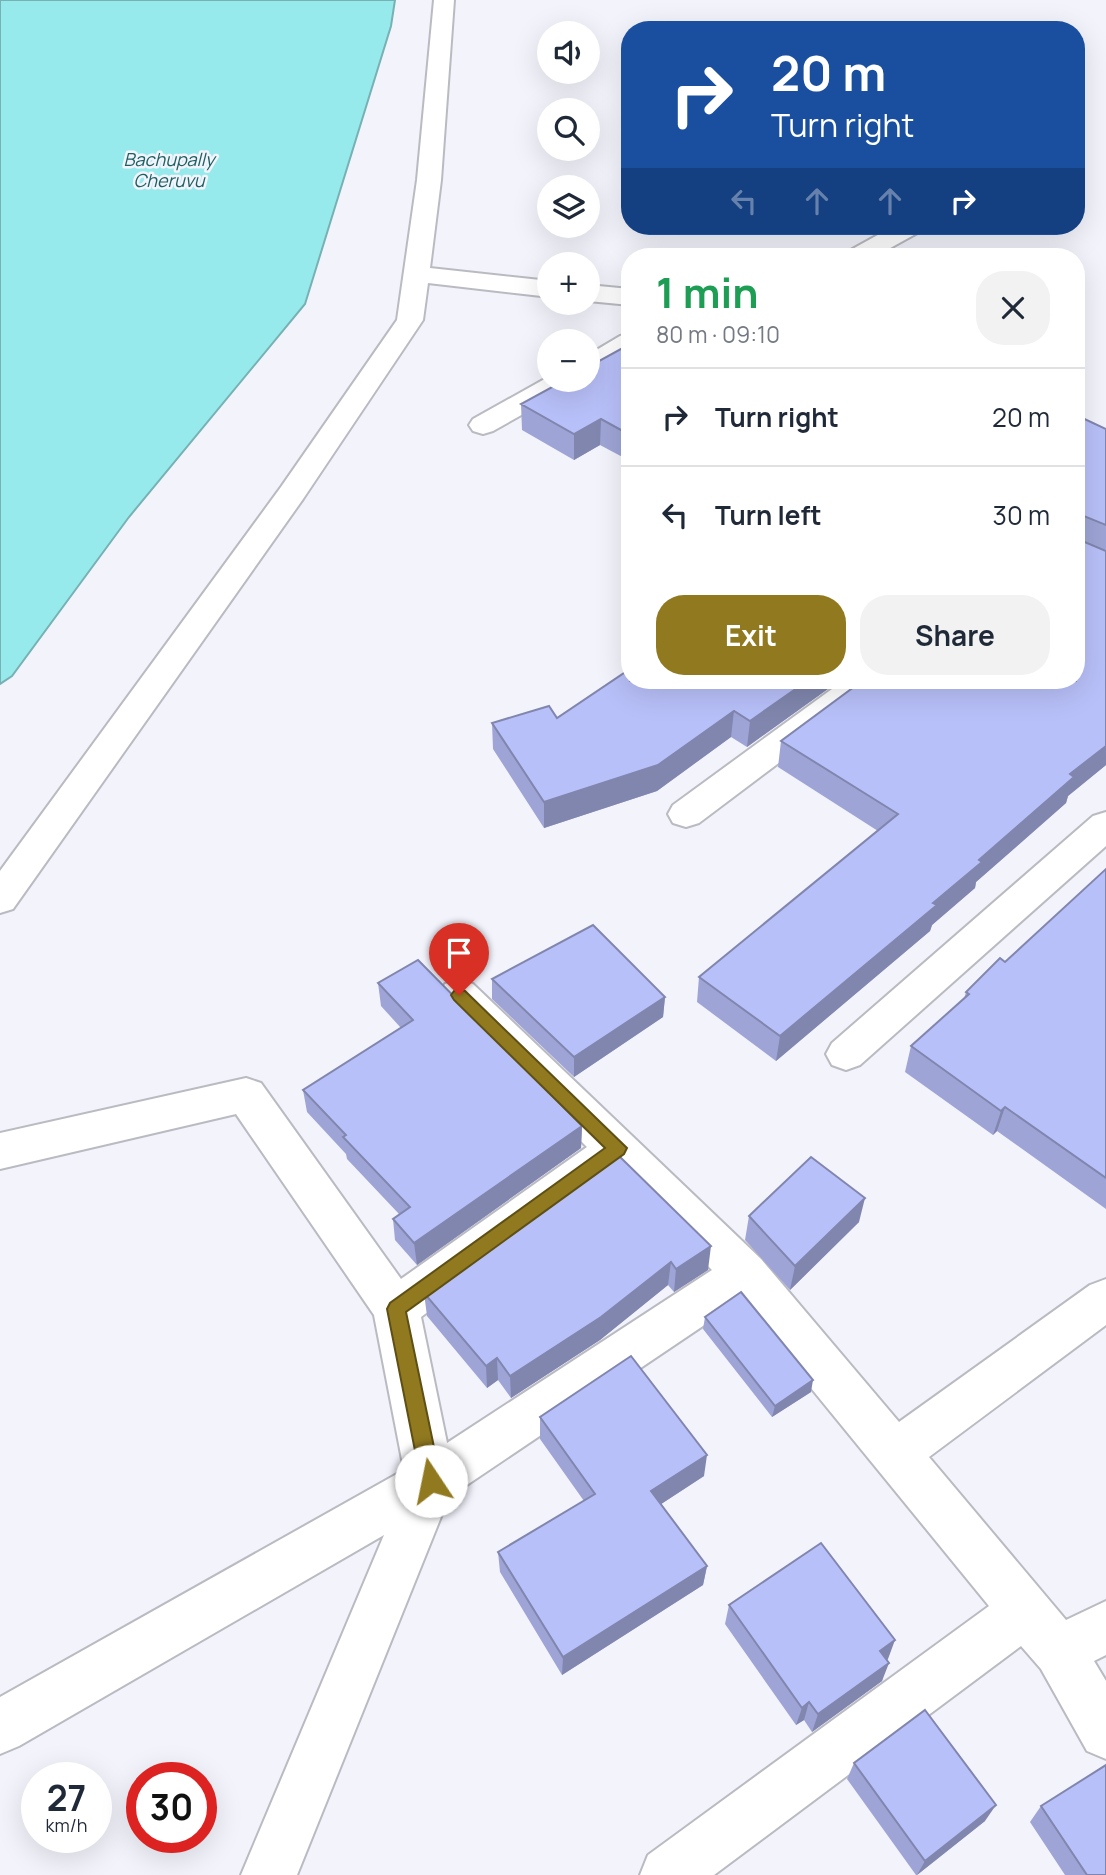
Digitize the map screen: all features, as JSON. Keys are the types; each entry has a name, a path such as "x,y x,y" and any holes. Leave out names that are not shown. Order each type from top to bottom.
{"street":[{"path":"0,899 11,866 292,493 410,320 429,180 444,0"},
{"path":"872,248 896,235"},
{"path":"416,274 537,288"},
{"path":"600,294 621,296"},
{"path":"600,359 621,347"},
{"path":"482,425 541,392"},
{"path":"686,814 853,689"},
{"path":"846,1054 1106,825"},
{"path":"459,995 746,1273 1059,1651 1106,1732"},
{"path":"0,1151 246,1095 396,1309 431,1481 269,1875"},
{"path":"396,1309 618,1148"},
{"path":"0,1727 431,1481 746,1273"},
{"path":"895,1453 1106,1299"},
{"path":"668,1875 1025,1611"},
{"path":"1059,1651 1106,1627"}],"water":[{"name":"Bachupally Cheruvu","path":"0,0 395,0 391,26 305,304 129,517 12,676 0,684"}],"building":[{"path":"621,349 621,430 601,419 574,434 521,404 543,392 600,392 600,360"},
{"path":"1085,419 1106,429 1106,525 1085,516"},
{"path":"1085,542 1106,551 1106,746 1070,774 1074,777 933,903 937,905 780,1036 699,977 898,814 781,741 851,689 1085,689"},
{"path":"621,675 621,689 796,689 750,721 734,711 658,765 544,802 492,723 549,706 557,718"},
{"path":"1106,869 1106,1178 1005,1107 1001,1111 911,1046 969,994 966,992 1000,958 1005,962"},
{"path":"593,925 665,997 574,1057 492,979"},
{"path":"418,960 582,1126 414,1243 393,1219 410,1207 343,1137 346,1135 303,1090 413,1020 378,983"},
{"path":"616,1153 711,1246 676,1269 671,1262 601,1317 510,1376 497,1358 486,1366 424,1293"},
{"path":"811,1157 865,1198 795,1266 749,1216"},
{"path":"741,1292 813,1380 775,1406 705,1317"},
{"path":"631,1356 707,1455 651,1491 707,1566 563,1657 498,1552 595,1494 540,1417"},
{"path":"821,1543 895,1640 880,1651 889,1663 818,1714 809,1702 802,1708 729,1605"},
{"path":"925,1710 996,1805 925,1861 854,1763"},
{"path":"1106,1765 1106,1875 1087,1875 1041,1806"}],"route":[{"path":"431,1481 396,1309 618,1148 459,995"}]}
